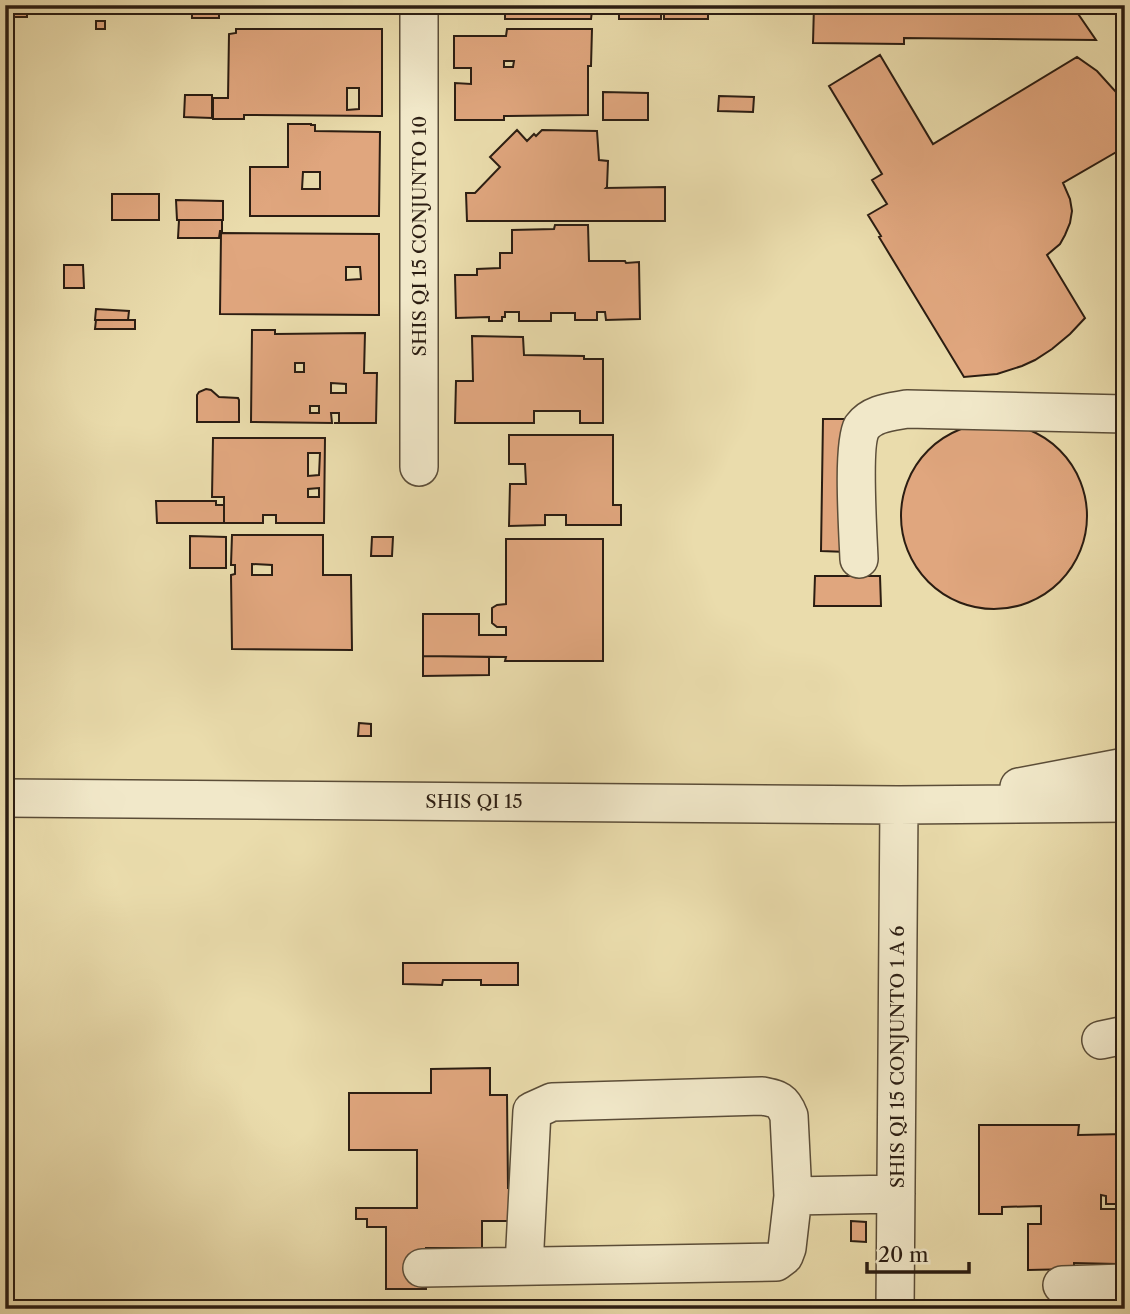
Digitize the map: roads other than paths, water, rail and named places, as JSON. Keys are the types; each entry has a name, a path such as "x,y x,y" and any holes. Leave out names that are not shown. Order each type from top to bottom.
{"street":[{"name":"SHIS QI 15 CONJUNTO 10","path":"419,5 419,467"},
{"path":"859,559 856,447 862,428 874,416 907,409 1125,414"},
{"name":"SHIS QI 15","path":"942,805 1125,767"},
{"name":"SHIS QI 15","path":"5,797 899,805 1125,803"},
{"name":"SHIS QI 15 CONJUNTO 1 A 6","path":"895,1309 899,805"},
{"path":"422,1268 776,1262 787,1248 793,1196 789,1116 785,1106 777,1099 762,1096 552,1102 532,1111 524,1266"},
{"path":"793,1196 896,1194"},
{"path":"1062,1285 1125,1283"}]}
